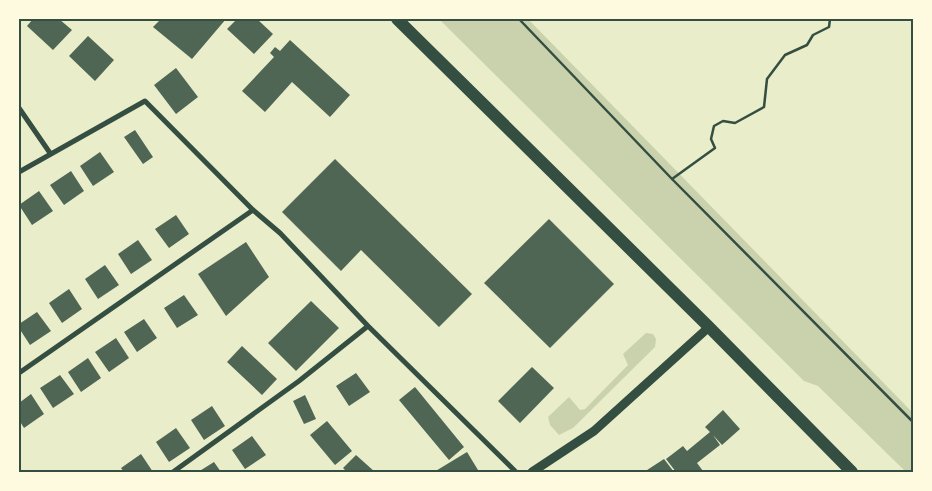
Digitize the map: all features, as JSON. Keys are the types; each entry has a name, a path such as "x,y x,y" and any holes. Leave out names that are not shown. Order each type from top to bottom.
{"main road":[{"path":"397,19 709,327 852,472"}],"street":[{"path":"19,172 50,153 145,102 253,210 280,233 368,326 516,472"},
{"path":"19,108 50,153"},
{"path":"19,373 253,210"},
{"path":"173,472 299,381 368,326"},
{"path":"532,472 594,431 709,327"}],"path":[{"path":"519,19 672,179 913,422"},
{"path":"672,179 715,148 710,139 714,126 723,121 735,123 764,107 767,79 785,56 807,45 813,35 829,27 830,19"}],"green space":[{"path":"439,19 528,19 913,413 913,472 906,472 818,386 804,381"},
{"path":"646,333 653,334 656,339 655,347 573,428 559,435 550,425 548,417 569,397 580,410 585,409 628,365 623,354"}],"building":[{"path":"33,19 59,19 72,30 53,50 27,26"},
{"path":"161,19 226,19 192,59 153,27"},
{"path":"237,19 257,19 273,34 254,54 227,29"},
{"path":"88,36 114,60 95,81 69,56"},
{"path":"290,40 350,95 330,117 292,82 265,112 242,91 274,57 270,53 275,47 280,51"},
{"path":"176,68 198,97 176,114 154,85"},
{"path":"135,130 153,157 143,164 124,137"},
{"path":"100,152 114,172 93,186 80,166"},
{"path":"335,159 472,294 439,327 361,250 341,271 282,212"},
{"path":"71,171 84,191 64,205 50,185"},
{"path":"39,191 53,211 32,225 19,205"},
{"path":"176,215 189,234 169,248 155,229"},
{"path":"549,219 614,284 550,348 484,283"},
{"path":"138,240 152,260 131,274 118,254"},
{"path":"246,242 269,277 226,316 198,274"},
{"path":"105,265 119,285 98,299 85,279"},
{"path":"69,289 82,309 62,323 49,303"},
{"path":"184,295 198,315 177,328 164,308"},
{"path":"311,301 339,328 296,371 268,343"},
{"path":"37,312 51,331 30,345 19,328 19,324"},
{"path":"144,319 157,338 137,352 124,332"},
{"path":"116,338 129,358 109,372 95,352"},
{"path":"242,346 277,379 262,395 227,362"},
{"path":"88,358 101,378 81,392 68,372"},
{"path":"532,367 554,388 520,423 498,401"},
{"path":"356,373 370,392 349,406 336,386"},
{"path":"60,375 74,394 53,408 40,388"},
{"path":"415,387 464,447 449,460 399,400"},
{"path":"31,394 44,414 24,428 19,420 19,403"},
{"path":"305,395 316,419 304,424 293,401"},
{"path":"212,406 225,426 204,440 191,420"},
{"path":"723,410 740,429 722,445 713,435 720,445 697,463 703,471 676,472 666,459 683,446 687,451 710,432 705,427"},
{"path":"327,421 352,451 335,465 310,435"},
{"path":"176,428 190,448 169,462 156,442"},
{"path":"252,436 266,455 245,469 232,450"},
{"path":"467,452 478,470 474,472 434,472"},
{"path":"141,454 153,472 124,472 121,468"},
{"path":"356,455 375,472 347,472 343,468"},
{"path":"664,459 674,472 644,472"},
{"path":"214,462 221,472 198,472"}]}
